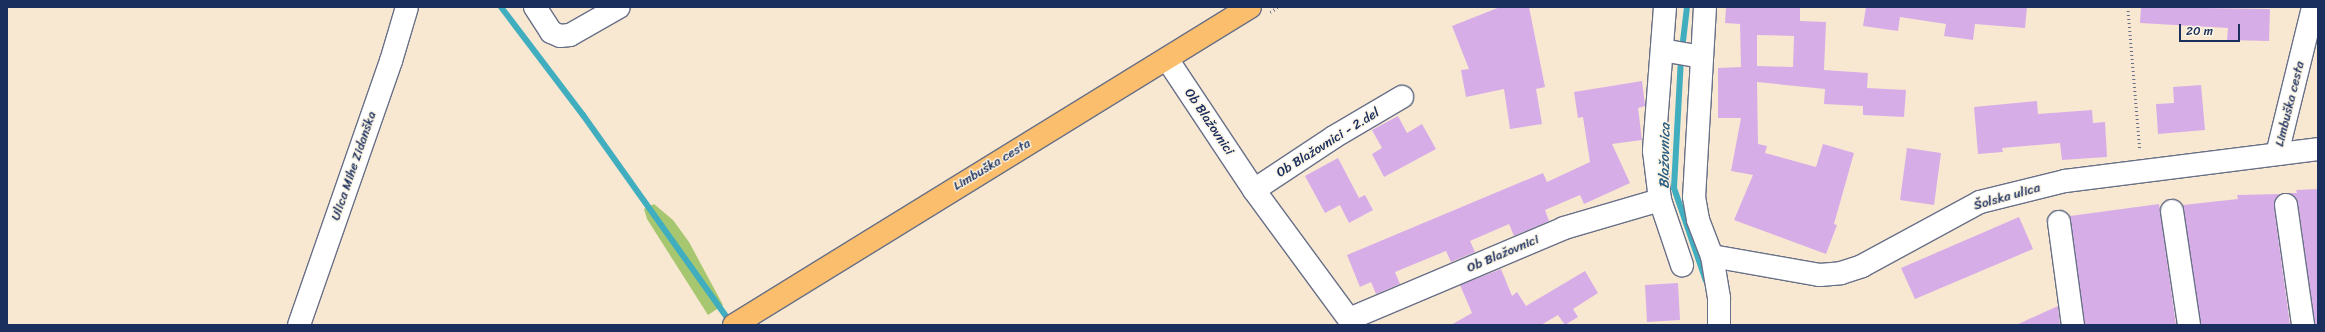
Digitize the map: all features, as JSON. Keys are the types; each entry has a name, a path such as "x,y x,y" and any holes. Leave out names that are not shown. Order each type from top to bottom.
{"main road":[{"name":"Limbuška cesta","path":"740,321 885,230 1250,7"}],"street":[{"name":"Ulica Mihe Zidanška","path":"299,325 391,61 407,7"},
{"path":"534,7 551,32 560,36 570,35 619,7"},
{"path":"1665,7 1665,50 1654,151 1660,200 1682,265"},
{"path":"1705,7 1696,56 1694,197 1698,220 1712,256 1719,298 1719,325"},
{"name":"Limbuška cesta","path":"2277,154 2313,7"},
{"path":"1665,50 1696,56"},
{"name":"Ob Blažovnici","path":"1167,59 1254,190 1351,322 1564,228 1660,200"},
{"name":"Ob Blažovnici - 2.del","path":"1254,190 1334,137 1402,97"},
{"name":"Šolska ulica","path":"1712,256 1820,276 1841,273 1862,266 1980,202 2065,181 2142,173 2318,149"},
{"path":"2286,205 2303,325"},
{"path":"2172,211 2189,325"},
{"path":"2059,222 2073,325"}],"path":[{"path":"2128,7 2142,173"}],"green space":[{"path":"654,204 673,220 689,242 723,305 708,315 647,219 644,209"}],"building":[{"path":"1500,7 1529,7 1545,87 1536,89 1542,124 1510,129 1504,89 1466,97 1461,70 1469,69 1452,26"},
{"path":"1726,7 1800,7 1800,21 1826,22 1824,70 1868,73 1867,88 1906,90 1904,117 1863,115 1863,106 1824,104 1825,89 1757,82 1758,144 1767,146 1765,153 1816,167 1823,144 1854,153 1834,224 1837,225 1826,254 1734,220 1753,175 1731,171 1741,118 1718,118 1718,68 1741,67 1740,24 1725,23","holes":["1757,35 1794,36 1793,67 1757,66"]},
{"path":"1866,7 2027,7 2025,28 1975,24 1973,40 1944,36 1946,24 1900,17 1898,31 1863,26"},
{"path":"2141,7 2270,9 2269,41 2227,40 2228,28 2140,23"},
{"path":"1642,81 1645,106 1638,108 1642,140 1612,144 1630,183 1584,204 1580,195 1545,210 1549,221 1514,236 1509,224 1470,241 1475,252 1451,262 1446,251 1395,272 1400,284 1376,294 1371,282 1360,287 1347,255 1543,173 1547,182 1590,162 1583,117 1578,118 1574,92"},
{"path":"2201,85 2205,130 2158,134 2156,104 2174,103 2173,87"},
{"path":"2037,101 2038,114 2092,110 2093,123 2105,122 2107,157 2062,160 2060,143 2002,148 2003,152 1978,154 1974,107"},
{"path":"1398,116 1407,133 1422,124 1436,149 1384,177 1372,154 1382,148 1372,130"},
{"path":"1907,148 1941,153 1934,205 1900,200"},
{"path":"1338,158 1359,198 1365,195 1373,210 1349,223 1340,205 1325,213 1305,176"},
{"path":"2318,189 2318,325 2315,325 2298,203 2290,193 2297,193 2296,190"},
{"path":"2282,194 2275,200 2274,207 2290,325 2201,325 2183,205 2238,199 2237,195"},
{"path":"2159,204 2176,325 2085,325 2070,216"},
{"path":"2019,217 2033,249 1915,299 1901,268"},
{"path":"1501,269 1512,296 1517,292 1526,306 1585,271 1598,293 1573,309 1578,317 1565,325 1558,315 1541,325 1451,325 1472,313 1460,285"},
{"path":"1678,283 1680,320 1647,322 1645,285"},
{"path":"2058,306 2060,323 2057,325 2016,325"}],"waterway":[{"path":"501,7 583,115 731,323"},
{"name":"Blažovnica","path":"1687,7 1681,58 1674,188 1706,281"}]}
